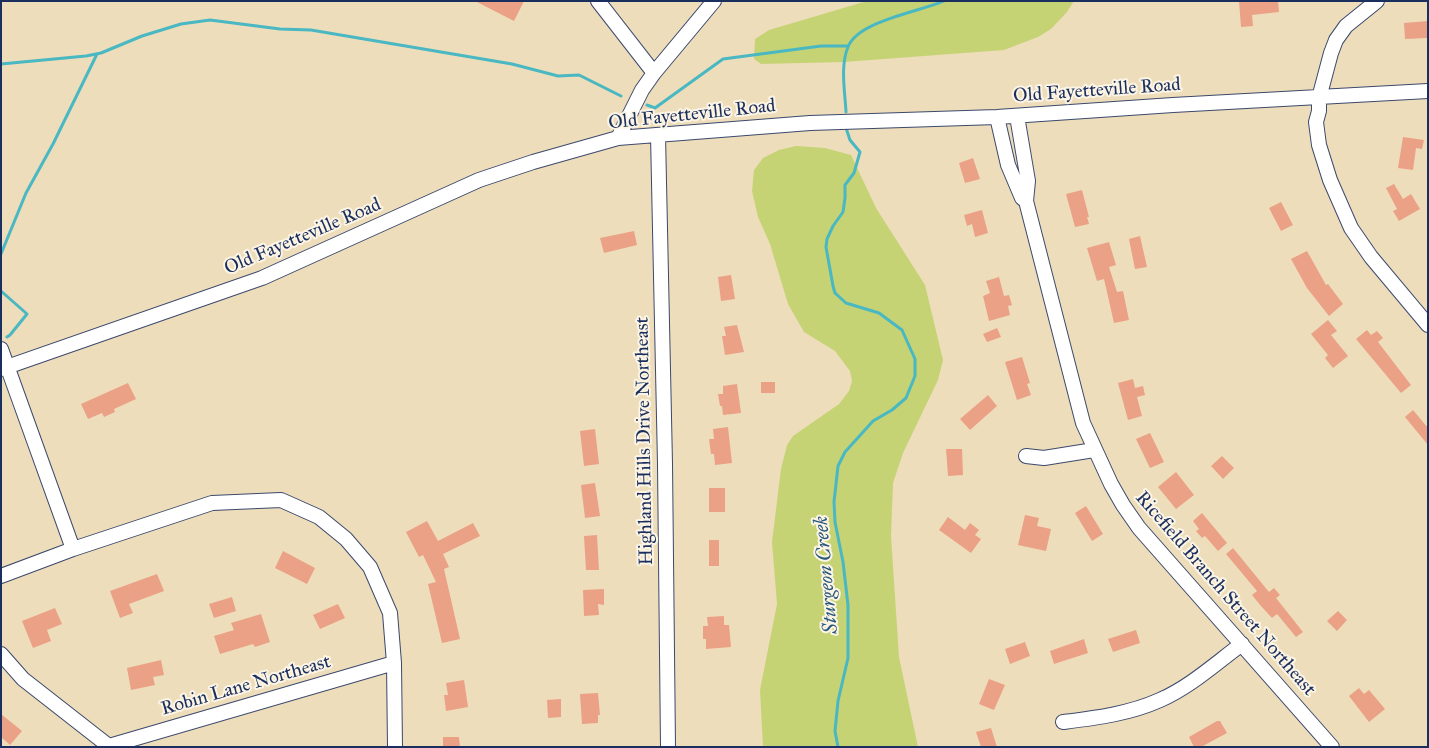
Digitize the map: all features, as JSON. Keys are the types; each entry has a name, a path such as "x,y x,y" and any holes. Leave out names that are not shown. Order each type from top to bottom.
{"street":[{"path":"598,1 654,73"},
{"path":"618,138 642,90 714,1"},
{"path":"1377,1 1346,26 1336,40 1319,98 1319,111 1316,122 1319,145 1330,180 1352,228 1371,257 1428,325"},
{"name":"Old Fayetteville Road","path":"5,368 262,278 479,180 533,162 618,138 810,122 1017,116 1173,105 1428,91"},
{"name":"Ricefield Branch Street Northeast","path":"1017,116 1028,181 1026,201 1071,380 1083,423 1094,450 1122,505 1139,528 1332,747"},
{"name":"Ricefield Branch Street Northeast","path":"997,117 1008,164 1022,198 1026,201"},
{"name":"Highland Hills Drive Northeast","path":"658,135 665,464 668,747"},
{"path":"1,349 5,368 73,549"},
{"path":"1026,456 1044,458 1094,450"},
{"path":"1,576 73,549 212,503 281,500 319,517 346,539 370,568 390,613 394,663 395,747"},
{"path":"1062,722 1133,710 1161,700 1188,684 1242,644"},
{"path":"1,654 23,679 110,746"},
{"name":"Robin Lane Northeast","path":"110,746 394,663"}],"green space":[{"path":"867,1 1074,1 1067,12 1051,29 1038,37 1004,50 844,62 761,64 754,59 755,39 769,30"},
{"path":"796,146 825,148 851,155 876,208 925,285 943,360 938,380 903,453 893,483 891,536 899,657 918,747 763,747 760,690 777,604 772,542 781,469 787,445 793,436 839,404 849,391 852,381 850,371 835,351 804,332 788,304 770,244 758,217 752,191 754,170 763,158 779,150"}],"building":[{"path":"475,1 524,1 514,21"},
{"path":"1239,1 1278,1 1279,12 1252,15 1253,26 1241,27"},
{"path":"1428,21 1428,38 1405,39 1404,23"},
{"path":"1403,137 1424,140 1422,149 1416,148 1413,170 1398,168"},
{"path":"973,158 980,179 965,183 959,163"},
{"path":"1394,184 1403,199 1411,194 1420,209 1399,221 1393,211 1397,209 1386,188"},
{"path":"1082,190 1089,224 1075,227 1066,194"},
{"path":"1281,202 1293,225 1281,231 1269,208"},
{"path":"982,210 988,233 975,237 972,224 967,226 964,215"},
{"path":"634,231 637,245 604,253 600,238"},
{"path":"1140,236 1147,267 1135,269 1129,239"},
{"path":"1109,242 1116,265 1109,267 1117,292 1123,291 1129,320 1114,323 1104,279 1097,281 1087,248"},
{"path":"1307,251 1326,285 1328,284 1343,304 1329,316 1307,288 1291,259"},
{"path":"731,275 735,299 721,301 718,277"},
{"path":"999,277 1004,296 1009,295 1012,305 1008,306 1010,315 989,321 983,296 990,293 986,281"},
{"path":"1328,320 1337,331 1331,335 1348,356 1333,368 1325,358 1328,355 1311,334"},
{"path":"737,325 744,352 725,355 722,336 726,336 724,327"},
{"path":"997,328 1001,337 987,342 983,334"},
{"path":"1367,330 1371,335 1377,331 1383,338 1378,342 1411,385 1401,393 1356,339"},
{"path":"1022,357 1030,383 1027,384 1031,395 1017,400 1005,362"},
{"path":"1133,379 1135,388 1143,386 1145,395 1137,397 1142,416 1128,420 1118,383"},
{"path":"761,382 775,382 775,393 761,393"},
{"path":"128,383 136,399 114,409 115,412 104,417 102,413 88,419 81,404"},
{"path":"737,384 741,413 723,415 718,394 723,394 723,386"},
{"path":"988,395 997,406 970,430 960,419"},
{"path":"1413,410 1428,428 1428,445 1405,417"},
{"path":"728,427 732,463 715,465 709,439 714,439 713,429"},
{"path":"595,429 599,464 584,466 580,431"},
{"path":"1150,433 1164,462 1150,468 1136,439"},
{"path":"946,449 962,449 963,475 948,476"},
{"path":"1222,456 1234,468 1223,479 1211,466"},
{"path":"1176,472 1194,495 1176,509 1158,487"},
{"path":"595,483 600,516 585,518 581,485"},
{"path":"709,488 725,488 725,512 709,512"},
{"path":"1086,506 1103,534 1092,541 1075,513"},
{"path":"1202,513 1227,543 1218,551 1205,536 1202,538 1196,531 1199,529 1193,521"},
{"path":"1025,515 1039,518 1037,526 1051,529 1046,551 1018,545"},
{"path":"948,517 965,530 970,523 979,530 975,535 981,539 971,553 939,530"},
{"path":"427,521 438,541 473,523 480,536 443,554 449,567 444,569 460,639 442,643 428,584 436,582 423,555 419,557 406,532"},
{"path":"597,535 599,570 586,570 584,536"},
{"path":"709,540 719,540 719,566 709,566"},
{"path":"1233,548 1269,592 1274,588 1280,595 1276,598 1303,632 1296,637 1277,614 1272,618 1261,606 1252,595 1257,591 1226,554"},
{"path":"283,551 315,568 307,584 275,568"},
{"path":"157,574 164,591 129,604 133,613 120,618 110,591"},
{"path":"604,589 604,605 598,604 599,615 584,616 583,590"},
{"path":"232,597 236,611 214,618 209,604"},
{"path":"338,604 345,618 320,629 313,615"},
{"path":"55,608 62,624 47,630 51,641 33,648 22,621"},
{"path":"1338,611 1347,620 1337,631 1327,621"},
{"path":"261,614 270,642 255,647 253,644 220,654 214,636 234,630 231,623"},
{"path":"724,616 724,625 729,625 731,647 706,649 706,639 703,639 703,626 708,626 707,617"},
{"path":"1136,630 1140,643 1113,652 1108,639"},
{"path":"1084,639 1088,653 1054,664 1050,651"},
{"path":"1025,642 1030,656 1010,664 1005,649"},
{"path":"161,660 164,675 153,677 155,685 131,690 127,668"},
{"path":"989,679 1005,685 994,710 979,704"},
{"path":"464,680 468,707 446,711 444,695 448,695 446,683"},
{"path":"1359,688 1364,694 1369,690 1385,709 1369,722 1349,696"},
{"path":"598,693 600,715 598,715 598,723 582,724 580,694"},
{"path":"561,699 561,717 548,718 547,700"},
{"path":"1,714 22,731 10,745 1,737"},
{"path":"1220,721 1227,733 1201,747 1194,747 1189,737"},
{"path":"991,728 997,747 981,747 976,732"},
{"path":"443,737 459,737 460,747 443,747"}],"waterway":[{"name":"Sturgeon Creek","path":"846,112 844,62 848,47 854,38 864,30 890,18 944,1"},
{"path":"1,64 101,53 142,36 181,24 210,20 280,29 311,30 512,64 558,76 579,75 621,96"},
{"path":"647,105 655,108 723,59 821,46 848,46"},
{"path":"1,254 26,193 53,144 97,54"},
{"name":"Sturgeon Creek","path":"838,747 835,731 838,701 848,658 848,605 843,562 835,522 834,502 838,466 845,452 873,421 892,410 906,398 915,376 915,359 902,330 879,313 846,303 835,293 833,286 826,247 827,239 843,212 845,185 854,173 860,152 850,140 846,128"},
{"path":"1,291 27,314 7,337"}]}
